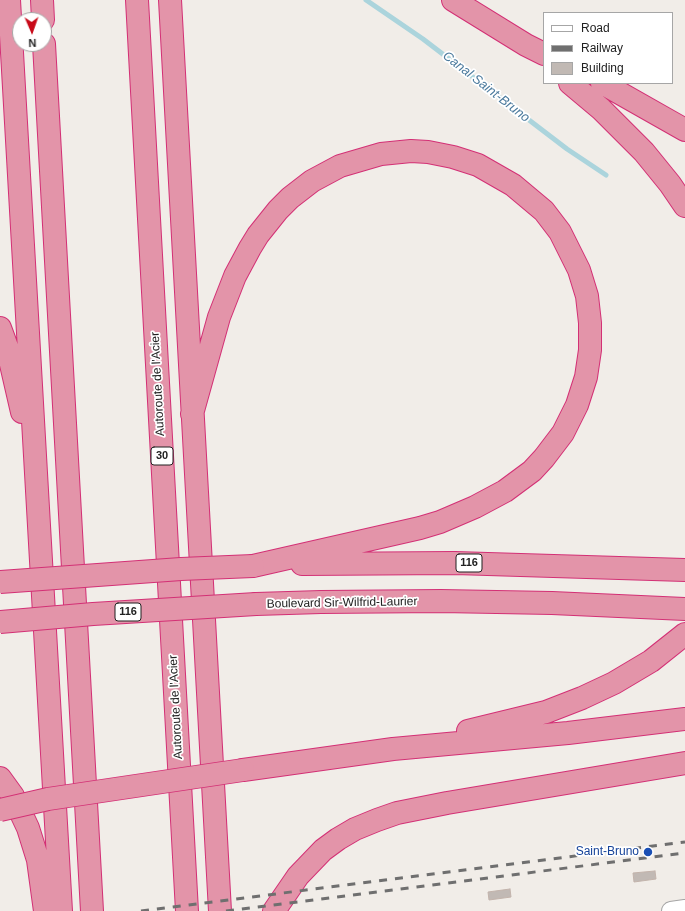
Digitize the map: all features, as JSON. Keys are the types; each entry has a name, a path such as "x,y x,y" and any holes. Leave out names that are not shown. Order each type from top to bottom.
{"highway":[{"path":"9,0 61,911"},
{"path":"42,0 43,12"},
{"name":"Autoroute de l'Acier","path":"137,0 187,911"},
{"path":"170,0 220,911"},
{"path":"453,0 535,50 543,59"},
{"path":"44,52 92,911"},
{"path":"571,84 601,109 644,152 670,184 685,206"},
{"path":"604,84 685,130"},
{"path":"192,414 219,317 235,276 250,248 273,216 290,198 312,180 340,166 381,154 412,151 453,156 478,166 513,185 544,211 560,232 579,270 587,296 590,323 590,356 586,378 577,405 563,433 544,458 532,470 505,491 475,507 440,522 420,528 253,566"},
{"path":"0,328 12,366 36,478"},
{"name":"116","path":"0,582 181,569 350,563 455,563 685,570"},
{"name":"Boulevard Sir-Wilfrid-Laurier","path":"0,622 121,612 256,604 321,602 441,601 552,603 685,609"},
{"path":"393,749 546,712 587,696 634,672 651,661 685,634"},
{"path":"0,810 48,799 393,749 568,733 685,719"},
{"path":"274,911 298,876 323,850 338,839 377,820 397,813 447,803 685,762"},
{"path":"0,778 12,796 28,828 38,860 45,911"},
{"path":"0,801 48,799"}],"lane":[{"path":"671,911 685,909"}],"building":[{"path":"655,871 656,879 634,882 633,873"},
{"path":"510,889 511,897 489,900 488,892"}],"waterway":[{"name":"Canal Saint-Bruno","path":"366,0 423,39 567,149 606,175"}],"railway":[{"path":"141,911 685,842"},
{"path":"226,911 685,853"}],"place":[{"name":"Saint-Bruno","path":"648,852"}]}
